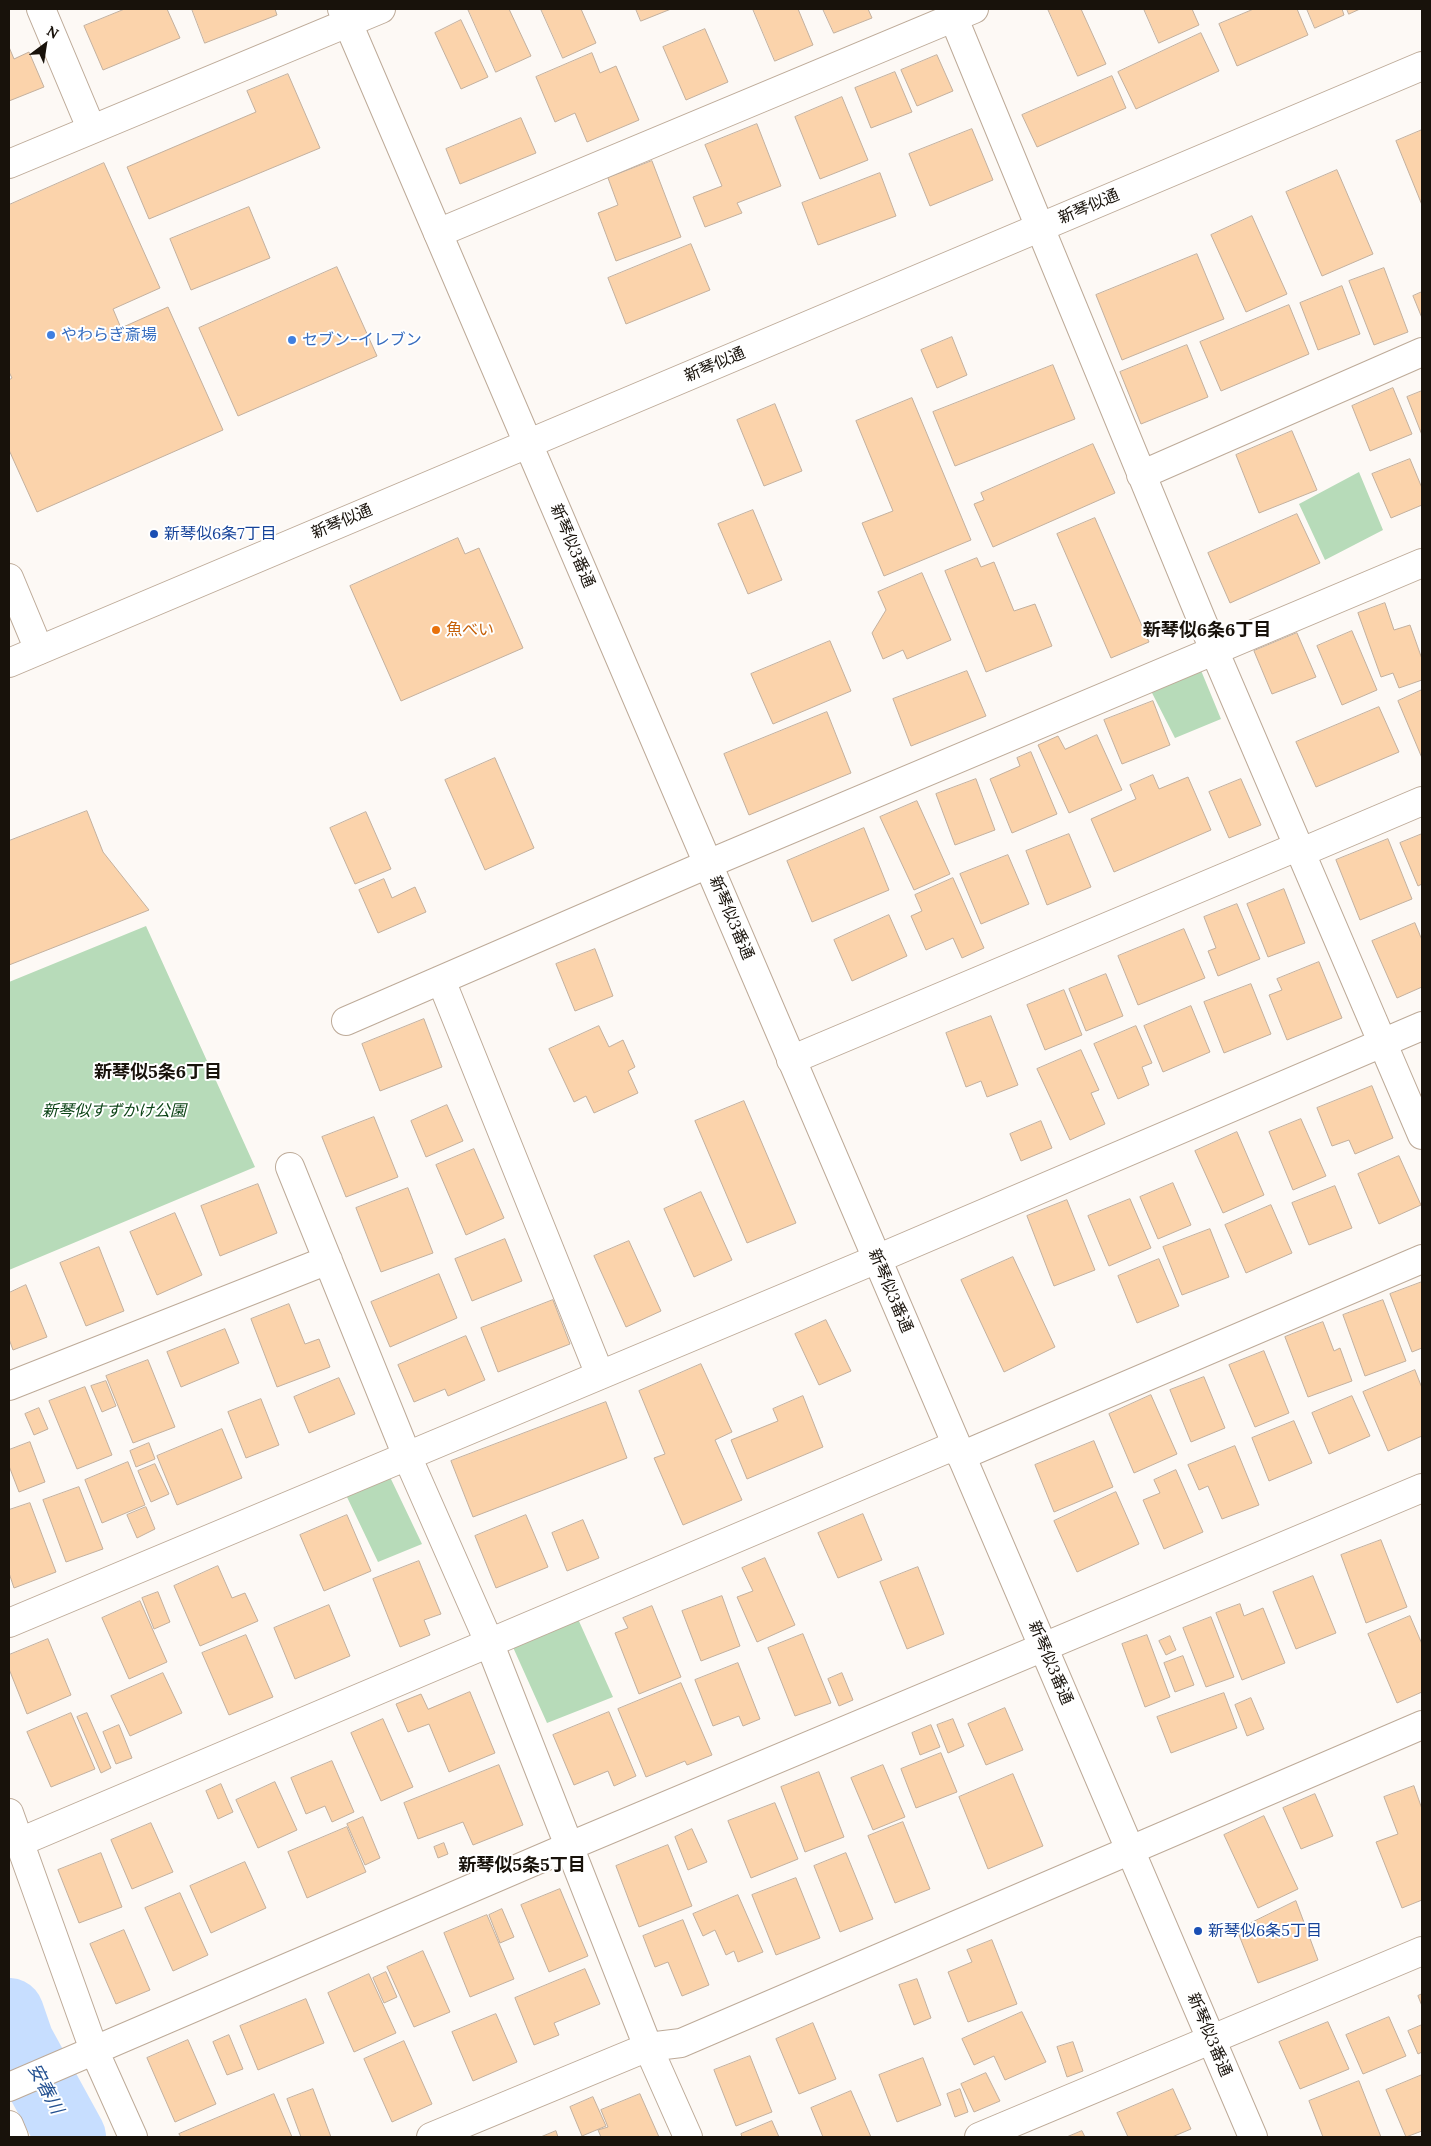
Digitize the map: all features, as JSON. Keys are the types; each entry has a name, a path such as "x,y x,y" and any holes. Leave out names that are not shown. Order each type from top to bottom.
{"street":[{"path":"41,9 91,128"},
{"path":"9,164 345,16 381,9"},
{"path":"438,233 959,12 1039,228 1214,650 1422,1135"},
{"name":"新琴似3番通","path":"345,16 1253,2137"},
{"name":"新琴似通","path":"9,663 1422,66"},
{"path":"1141,475 1422,352"},
{"path":"346,1021 708,864 1422,563"},
{"path":"9,578 40,650"},
{"path":"791,1060 1300,849 1422,801"},
{"path":"441,980 600,1375"},
{"path":"9,1623 877,1259 1422,1026"},
{"path":"290,1167 407,1456 489,1642 648,2047 688,2137"},
{"path":"20,1842 489,1642 1422,1259"},
{"path":"9,1386 328,1260"},
{"path":"12,2086 570,1846 1422,1488"},
{"path":"431,2137 648,2047 681,2043 1422,1725"},
{"path":"9,1813 94,2050 133,2137"},
{"path":"979,2137 1422,1951"},
{"path":"9,2125 14,2137"}],"green space":[{"path":"1359,472 1383,530 1325,560 1299,504"},
{"path":"1200,668 1221,719 1175,738 1150,689"},
{"name":"新琴似すずかけ公園","path":"146,926 255,1167 9,1270 9,982"},
{"path":"390,1477 422,1544 378,1562 346,1495"},
{"path":"578,1619 613,1697 547,1723 512,1645"}],"building":[{"path":"125,9 167,9 180,38 103,70 84,26"},
{"path":"192,9 275,9 277,15 205,43"},
{"path":"468,9 509,9 531,56 496,72"},
{"path":"541,9 581,9 596,43 563,58"},
{"path":"636,9 671,9 641,21"},
{"path":"753,9 798,9 813,45 775,61"},
{"path":"823,9 868,9 872,18 834,33"},
{"path":"1048,9 1081,9 1106,64 1078,76"},
{"path":"1144,9 1192,9 1199,25 1159,43"},
{"path":"1254,9 1297,9 1308,35 1237,66 1219,24"},
{"path":"1307,9 1342,9 1344,15 1315,28"},
{"path":"1347,9 1360,9 1349,14"},
{"path":"461,20 488,77 461,89 435,33"},
{"path":"705,29 728,82 686,100 663,47"},
{"path":"1201,33 1219,71 1136,109 1118,72"},
{"path":"9,47 14,59 29,52 44,87 9,101"},
{"path":"592,53 600,73 616,66 639,120 587,142 575,113 555,122 536,77"},
{"path":"937,55 953,91 917,106 901,70"},
{"path":"895,72 912,112 871,128 855,88"},
{"path":"288,74 320,148 149,219 127,167 256,112 247,91"},
{"path":"1112,76 1126,108 1037,147 1022,115"},
{"path":"842,97 868,160 820,179 795,117"},
{"path":"521,118 536,153 460,184 446,149"},
{"path":"757,124 781,186 737,203 742,213 705,227 693,197 722,186 705,145"},
{"path":"972,129 993,180 930,206 909,154"},
{"path":"1422,130 1422,205 1396,141"},
{"path":"652,161 681,237 616,261 598,213 618,205 608,178"},
{"path":"104,163 160,288 113,309 121,328 168,307 223,430 37,512 9,450 9,380 12,378 9,372 9,205"},
{"path":"1337,170 1373,254 1322,276 1286,192"},
{"path":"880,173 896,216 818,245 802,203"},
{"path":"249,207 270,258 191,290 170,239"},
{"path":"1252,216 1287,294 1246,312 1211,235"},
{"path":"691,244 710,290 626,324 608,278"},
{"path":"1197,254 1224,319 1122,360 1096,295"},
{"path":"337,267 377,356 238,416 199,328"},
{"path":"1384,268 1408,332 1374,345 1349,281"},
{"path":"1342,286 1360,334 1318,350 1300,303"},
{"path":"1422,292 1422,318 1413,296"},
{"path":"1289,305 1309,354 1221,391 1200,342"},
{"path":"952,337 967,375 937,388 921,350"},
{"path":"1187,345 1208,397 1141,424 1120,372"},
{"path":"1053,365 1075,419 955,466 933,412"},
{"path":"1393,388 1412,434 1370,451 1352,406"},
{"path":"1422,391 1422,435 1407,397"},
{"path":"912,398 971,540 884,576 862,523 893,511 856,421"},
{"path":"775,404 802,471 764,486 737,420"},
{"path":"1292,431 1317,490 1259,513 1236,455"},
{"path":"1093,444 1115,493 993,547 974,504 984,500 981,493"},
{"path":"1410,459 1422,488 1422,505 1391,518 1372,474"},
{"path":"753,510 782,580 748,594 718,524"},
{"path":"1297,514 1320,563 1230,603 1208,553"},
{"path":"1095,518 1149,642 1111,658 1057,534"},
{"path":"458,538 465,554 479,548 523,648 401,701 350,586"},
{"path":"977,558 981,567 994,562 1014,611 1035,604 1052,646 986,672 945,571"},
{"path":"922,573 951,640 907,659 903,650 883,659 872,633 886,610 878,592"},
{"path":"1385,603 1394,630 1410,625 1422,659 1422,680 1399,688 1393,673 1381,677 1358,613"},
{"path":"1352,631 1377,690 1342,705 1317,646"},
{"path":"1297,633 1316,677 1272,694 1254,651"},
{"path":"830,641 851,691 773,724 751,674"},
{"path":"967,671 986,716 911,746 893,699"},
{"path":"1422,690 1422,758 1398,701"},
{"path":"1153,701 1170,745 1122,764 1104,720"},
{"path":"1379,707 1399,752 1316,787 1296,742"},
{"path":"827,712 851,773 749,815 724,754"},
{"path":"1097,735 1122,790 1069,813 1038,745 1058,736 1065,749"},
{"path":"1031,752 1057,814 1012,833 990,779 1020,766 1017,758"},
{"path":"495,758 534,848 485,870 445,780"},
{"path":"1153,775 1159,789 1188,777 1211,830 1114,872 1091,819 1136,799 1130,785"},
{"path":"976,779 995,830 955,845 936,794"},
{"path":"1241,779 1261,825 1229,838 1209,792"},
{"path":"917,801 950,874 914,890 880,817"},
{"path":"87,811 103,852 149,910 9,965 9,841"},
{"path":"366,812 391,869 355,884 330,828"},
{"path":"864,828 889,890 812,922 787,861"},
{"path":"1069,834 1091,887 1047,905 1026,851"},
{"path":"1422,834 1422,884 1418,886 1400,843"},
{"path":"1388,839 1412,899 1360,920 1336,860"},
{"path":"1008,855 1029,904 981,924 960,874"},
{"path":"953,878 984,948 962,958 953,938 926,950 911,916 922,911 915,895"},
{"path":"384,879 392,898 415,887 426,912 378,933 359,890"},
{"path":"1284,889 1305,943 1268,957 1247,904"},
{"path":"1237,904 1260,959 1218,976 1208,951 1216,948 1204,917"},
{"path":"889,915 907,956 852,981 834,940"},
{"path":"1415,923 1422,940 1422,987 1397,998 1372,941"},
{"path":"1184,929 1205,978 1138,1005 1118,956"},
{"path":"595,949 613,996 575,1011 556,964"},
{"path":"1319,962 1342,1018 1287,1040 1269,995 1282,990 1277,979"},
{"path":"1106,974 1123,1016 1086,1031 1069,989"},
{"path":"1251,984 1271,1034 1224,1053 1204,1002"},
{"path":"1064,990 1082,1035 1045,1050 1027,1005"},
{"path":"1191,1006 1210,1052 1163,1072 1144,1026"},
{"path":"991,1016 1018,1085 987,1097 981,1081 966,1087 946,1033"},
{"path":"424,1019 442,1067 380,1091 362,1044"},
{"path":"599,1026 609,1047 623,1040 635,1067 628,1071 638,1093 594,1113 586,1096 574,1102 549,1049"},
{"path":"1136,1026 1152,1063 1142,1067 1149,1085 1118,1099 1094,1044"},
{"path":"1081,1050 1099,1090 1091,1093 1105,1124 1070,1140 1037,1069"},
{"path":"1372,1086 1393,1138 1355,1154 1349,1140 1332,1146 1317,1108"},
{"path":"744,1101 796,1223 747,1243 695,1121"},
{"path":"447,1105 463,1141 426,1157 411,1121"},
{"path":"374,1117 398,1177 346,1197 322,1137"},
{"path":"1301,1119 1326,1176 1293,1190 1269,1132"},
{"path":"1041,1121 1052,1148 1021,1161 1010,1134"},
{"path":"1237,1132 1264,1195 1223,1213 1195,1151"},
{"path":"474,1149 504,1218 466,1235 436,1165"},
{"path":"1399,1156 1421,1205 1379,1224 1358,1174"},
{"path":"1173,1183 1191,1225 1158,1239 1140,1197"},
{"path":"258,1184 277,1233 220,1256 201,1206"},
{"path":"1335,1186 1352,1228 1309,1245 1292,1203"},
{"path":"408,1188 433,1253 381,1272 356,1208"},
{"path":"701,1192 732,1260 694,1277 664,1209"},
{"path":"1130,1199 1151,1248 1109,1266 1088,1216"},
{"path":"1067,1200 1095,1270 1054,1286 1027,1216"},
{"path":"1271,1205 1292,1253 1246,1273 1225,1225"},
{"path":"175,1213 202,1275 157,1295 130,1232"},
{"path":"1210,1229 1229,1277 1182,1295 1163,1247"},
{"path":"505,1239 522,1281 472,1301 455,1259"},
{"path":"629,1241 661,1311 626,1327 594,1256"},
{"path":"99,1247 124,1311 86,1326 60,1263"},
{"path":"1013,1257 1055,1347 1004,1372 961,1280"},
{"path":"1159,1259 1179,1306 1137,1323 1118,1276"},
{"path":"439,1274 457,1318 390,1347 371,1302"},
{"path":"1422,1282 1422,1348 1412,1352 1390,1294"},
{"path":"26,1285 47,1337 13,1350 9,1339 9,1293"},
{"path":"553,1300 570,1344 498,1372 481,1328"},
{"path":"1383,1300 1406,1361 1365,1376 1343,1315"},
{"path":"289,1304 305,1344 319,1339 330,1367 277,1387 251,1319"},
{"path":"826,1320 851,1371 819,1385 795,1334"},
{"path":"1323,1322 1334,1351 1340,1348 1352,1381 1308,1397 1285,1337"},
{"path":"225,1329 239,1363 181,1387 167,1352"},
{"path":"466,1336 485,1380 448,1396 445,1389 414,1402 398,1365"},
{"path":"1264,1351 1289,1413 1255,1427 1229,1365"},
{"path":"148,1360 175,1427 133,1443 106,1376"},
{"path":"701,1364 732,1432 715,1440 742,1500 683,1525 654,1458 665,1454 639,1391"},
{"path":"1415,1370 1422,1388 1422,1436 1388,1451 1363,1392"},
{"path":"1204,1377 1225,1428 1191,1442 1170,1390"},
{"path":"339,1378 355,1414 309,1433 294,1397"},
{"path":"106,1381 116,1406 102,1412 91,1386"},
{"path":"85,1387 112,1455 77,1469 49,1401"},
{"path":"1151,1395 1177,1454 1134,1473 1109,1414"},
{"path":"803,1396 823,1447 747,1479 731,1440 778,1421 773,1409"},
{"path":"1352,1396 1370,1436 1329,1454 1312,1413"},
{"path":"261,1399 279,1445 246,1458 228,1412"},
{"path":"606,1402 627,1458 473,1517 451,1461"},
{"path":"39,1408 48,1429 34,1435 25,1414"},
{"path":"1294,1421 1312,1463 1269,1481 1252,1438"},
{"path":"222,1429 242,1478 177,1505 157,1456"},
{"path":"1094,1441 1113,1487 1054,1512 1035,1465"},
{"path":"30,1442 45,1482 19,1492 9,1466 9,1450"},
{"path":"149,1443 155,1459 136,1467 130,1451"},
{"path":"1235,1446 1259,1505 1222,1519 1208,1486 1199,1490 1188,1465"},
{"path":"128,1462 145,1505 102,1523 85,1480"},
{"path":"155,1464 169,1494 151,1502 138,1471"},
{"path":"1176,1470 1203,1532 1164,1549 1143,1500 1160,1493 1154,1480"},
{"path":"79,1487 103,1549 66,1562 43,1500"},
{"path":"1116,1492 1139,1544 1077,1572 1054,1521"},
{"path":"30,1503 56,1572 14,1588 9,1573 9,1510"},
{"path":"146,1507 155,1529 137,1538 127,1515"},
{"path":"863,1514 882,1560 838,1578 818,1533"},
{"path":"347,1515 371,1571 324,1591 300,1535"},
{"path":"526,1515 548,1567 496,1588 475,1536"},
{"path":"583,1520 599,1558 567,1571 552,1533"},
{"path":"1381,1540 1407,1607 1366,1623 1341,1555"},
{"path":"765,1558 795,1625 757,1642 737,1597 753,1591 742,1568"},
{"path":"419,1561 441,1614 424,1620 430,1635 400,1647 373,1579"},
{"path":"218,1566 232,1598 245,1593 258,1621 200,1646 174,1586"},
{"path":"918,1567 944,1634 907,1649 880,1582"},
{"path":"1313,1576 1336,1633 1296,1649 1273,1592"},
{"path":"158,1592 170,1622 154,1629 142,1598"},
{"path":"722,1596 740,1646 701,1661 682,1611"},
{"path":"140,1601 167,1662 129,1679 102,1618"},
{"path":"1240,1604 1244,1616 1263,1608 1285,1663 1242,1680 1216,1613"},
{"path":"329,1605 350,1656 295,1679 274,1628"},
{"path":"652,1606 681,1677 639,1694 615,1633 628,1628 623,1618"},
{"path":"1410,1616 1422,1644 1422,1692 1397,1703 1368,1634"},
{"path":"1211,1617 1234,1677 1206,1687 1183,1628"},
{"path":"803,1634 831,1703 795,1716 768,1648"},
{"path":"246,1635 273,1697 229,1715 202,1653"},
{"path":"1147,1635 1170,1697 1145,1707 1122,1644"},
{"path":"1170,1636 1176,1650 1166,1655 1159,1641"},
{"path":"48,1639 71,1695 27,1714 9,1669 9,1655"},
{"path":"1183,1656 1194,1685 1175,1692 1164,1663"},
{"path":"738,1663 760,1719 743,1726 739,1716 713,1726 695,1680"},
{"path":"163,1673 182,1713 130,1736 111,1696"},
{"path":"842,1673 853,1700 839,1706 828,1679"},
{"path":"681,1683 712,1755 687,1765 685,1761 646,1777 618,1709"},
{"path":"470,1692 495,1753 449,1772 429,1724 408,1732 396,1704 421,1694 428,1709"},
{"path":"1224,1693 1237,1728 1171,1753 1157,1717"},
{"path":"1251,1698 1264,1729 1247,1736 1235,1705"},
{"path":"1005,1708 1023,1750 986,1765 968,1724"},
{"path":"609,1712 636,1776 614,1786 608,1771 574,1785 553,1735"},
{"path":"71,1713 95,1769 51,1787 27,1732"},
{"path":"87,1713 111,1768 101,1773 77,1717"},
{"path":"383,1719 413,1787 381,1801 351,1733"},
{"path":"953,1719 964,1746 948,1753 937,1725"},
{"path":"119,1725 132,1758 116,1764 103,1732"},
{"path":"931,1725 940,1747 920,1755 912,1733"},
{"path":"941,1753 957,1792 916,1808 901,1769"},
{"path":"332,1761 354,1812 332,1822 325,1806 306,1814 291,1778"},
{"path":"499,1765 523,1825 473,1845 463,1822 418,1839 404,1803"},
{"path":"883,1765 905,1817 873,1830 851,1778"},
{"path":"819,1772 844,1837 805,1852 781,1787"},
{"path":"1013,1774 1043,1846 988,1869 959,1797"},
{"path":"275,1782 297,1830 258,1848 236,1800"},
{"path":"221,1784 233,1812 218,1819 206,1791"},
{"path":"1414,1786 1422,1809 1422,1900 1402,1908 1376,1842 1398,1834 1384,1797"},
{"path":"1315,1794 1333,1836 1301,1849 1283,1808"},
{"path":"775,1803 798,1859 751,1878 728,1821"},
{"path":"1264,1816 1298,1889 1258,1908 1224,1835"},
{"path":"363,1817 380,1858 365,1865 347,1824"},
{"path":"903,1822 930,1889 895,1903 868,1836"},
{"path":"151,1823 173,1872 132,1889 111,1840"},
{"path":"347,1827 366,1872 307,1898 288,1852"},
{"path":"692,1829 707,1862 688,1870 675,1837"},
{"path":"444,1843 448,1854 438,1858 434,1847"},
{"path":"668,1845 692,1906 639,1927 616,1866"},
{"path":"101,1853 122,1907 79,1923 58,1870"},
{"path":"846,1853 873,1919 840,1932 814,1866"},
{"path":"245,1862 266,1908 211,1933 190,1886"},
{"path":"796,1878 820,1938 776,1955 752,1895"},
{"path":"560,1889 588,1956 549,1972 521,1905"},
{"path":"180,1893 208,1955 173,1971 145,1908"},
{"path":"738,1895 763,1952 738,1962 734,1951 726,1955 715,1930 703,1936 693,1914"},
{"path":"1296,1901 1318,1960 1258,1983 1237,1930"},
{"path":"502,1909 514,1937 500,1943 489,1915"},
{"path":"487,1915 514,1979 470,1997 444,1933"},
{"path":"683,1920 709,1985 682,1996 668,1962 655,1967 643,1936"},
{"path":"124,1930 150,1990 116,2004 90,1944"},
{"path":"992,1940 1017,2004 968,2022 948,1972 972,1962 967,1950"},
{"path":"423,1951 450,2012 414,2027 387,1967"},
{"path":"585,1969 600,2004 554,2023 559,2035 534,2045 515,1998"},
{"path":"386,1972 397,1997 384,2003 373,1978"},
{"path":"369,1974 396,2033 354,2052 328,1993"},
{"path":"917,1979 931,2018 914,2025 899,1985"},
{"path":"1422,1994 1422,2006 1418,1996"},
{"path":"306,1999 324,2043 258,2070 240,2026"},
{"path":"1022,2012 1046,2062 1005,2080 994,2056 974,2065 962,2039"},
{"path":"496,2014 517,2062 473,2081 452,2032"},
{"path":"1389,2017 1406,2056 1363,2074 1346,2035"},
{"path":"1328,2022 1349,2069 1300,2089 1279,2042"},
{"path":"813,2023 836,2079 799,2094 776,2039"},
{"path":"1422,2025 1422,2052 1418,2054 1408,2031"},
{"path":"229,2035 243,2069 227,2075 213,2042"},
{"path":"188,2040 216,2104 175,2122 147,2058"},
{"path":"404,2041 432,2104 392,2122 364,2059"},
{"path":"1073,2042 1083,2071 1067,2077 1057,2047"},
{"path":"750,2056 772,2112 736,2126 714,2070"},
{"path":"923,2058 941,2105 897,2122 879,2075"},
{"path":"986,2073 1000,2101 974,2112 961,2084"},
{"path":"1422,2075 1422,2131 1406,2137 1386,2090"},
{"path":"1359,2081 1381,2137 1323,2137 1309,2101"},
{"path":"313,2089 331,2137 301,2137 287,2099"},
{"path":"960,2089 968,2112 955,2117 947,2094"},
{"path":"1173,2089 1191,2129 1172,2137 1128,2137 1117,2113"},
{"path":"851,2091 871,2137 823,2137 811,2108"},
{"path":"274,2094 292,2137 181,2137 179,2134"},
{"path":"640,2094 659,2137 601,2137 598,2130 608,2127 601,2110"},
{"path":"593,2097 606,2126 582,2136 570,2107"},
{"path":"772,2121 779,2137 742,2137 741,2134"},
{"path":"556,2131 558,2137 541,2137"},
{"path":"1082,2131 1085,2137 1067,2137"}],"waterway":[{"name":"安春川","path":"9,2013 19,2042 71,2137"}],"place":[{"name":"やわらぎ斎場","path":"51,335"},
{"name":"セブン-イレブン","path":"292,340"},
{"name":"新琴似6条7丁目","path":"154,534"},
{"name":"魚べい","path":"436,630"},
{"name":"新琴似6条5丁目","path":"1198,1931"}],"district":[{"name":"新琴似6条6丁目","path":"1207,631"},
{"name":"新琴似5条6丁目","path":"158,1073"},
{"name":"新琴似5条5丁目","path":"522,1866"}]}
